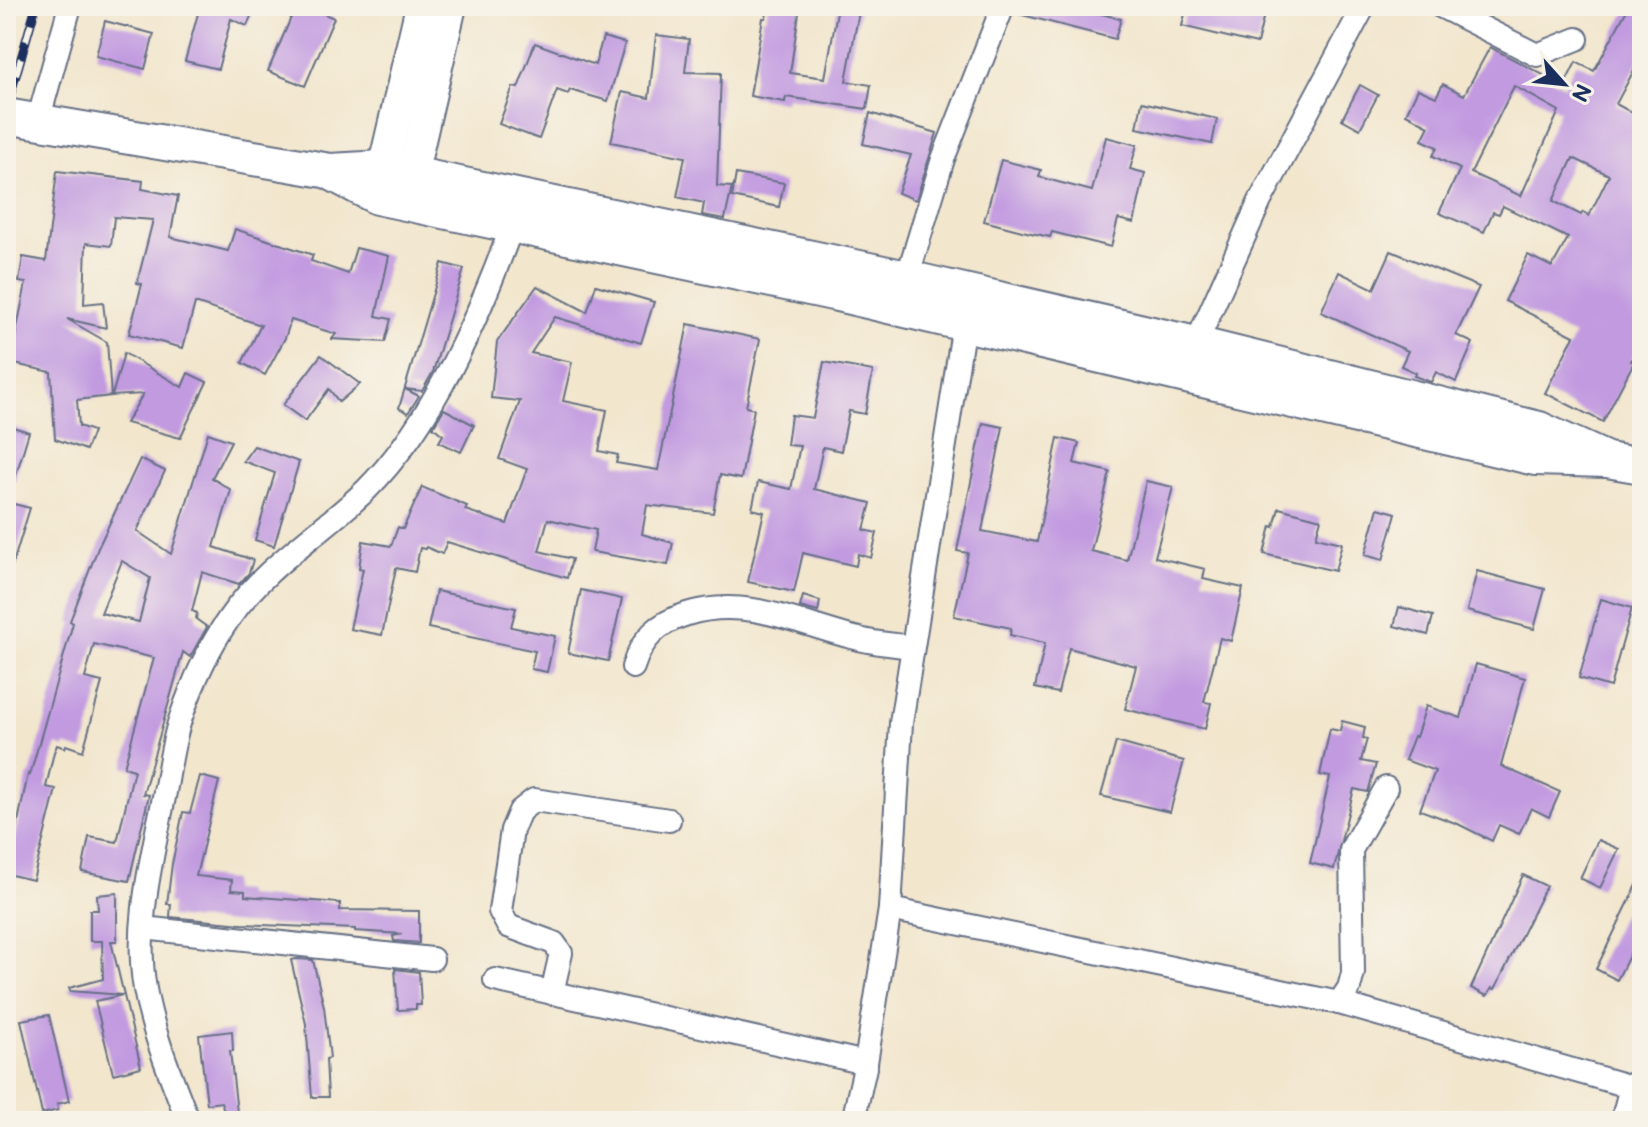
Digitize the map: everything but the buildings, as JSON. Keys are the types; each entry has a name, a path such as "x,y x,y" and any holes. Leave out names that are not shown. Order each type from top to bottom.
{"main road":[{"path":"22,118 330,171 765,264 1535,458 1633,458"},
{"path":"395,185 512,226 765,264 907,278 979,316 1196,344 1539,429 1633,458"}],"street":[{"path":"22,118 70,6"},
{"path":"395,185 421,6"},
{"path":"395,185 451,6"},
{"path":"907,278 943,159 1003,6"},
{"path":"1196,344 1260,201 1364,6"},
{"path":"1440,6 1537,55 1577,39"},
{"path":"188,1121 157,1038 144,987 143,928 149,877 179,722 214,641 232,614 277,563 366,489 409,441 432,403 492,280 512,226"},
{"path":"853,1121 866,1063 890,909 901,723 912,647 979,316"},
{"path":"633,667 648,636 664,622 692,612 722,608 747,607 867,641 912,647"},
{"path":"1339,1003 1349,988 1355,951 1351,850 1386,788"},
{"path":"552,993 561,953 554,943 508,926 500,911 512,830 520,811 534,800 669,820"},
{"path":"890,909 1339,1003 1636,1089 1622,1121"},
{"path":"143,928 432,959"},
{"path":"495,980 866,1063"}],"railway":[{"path":"6,110 36,6"}]}
